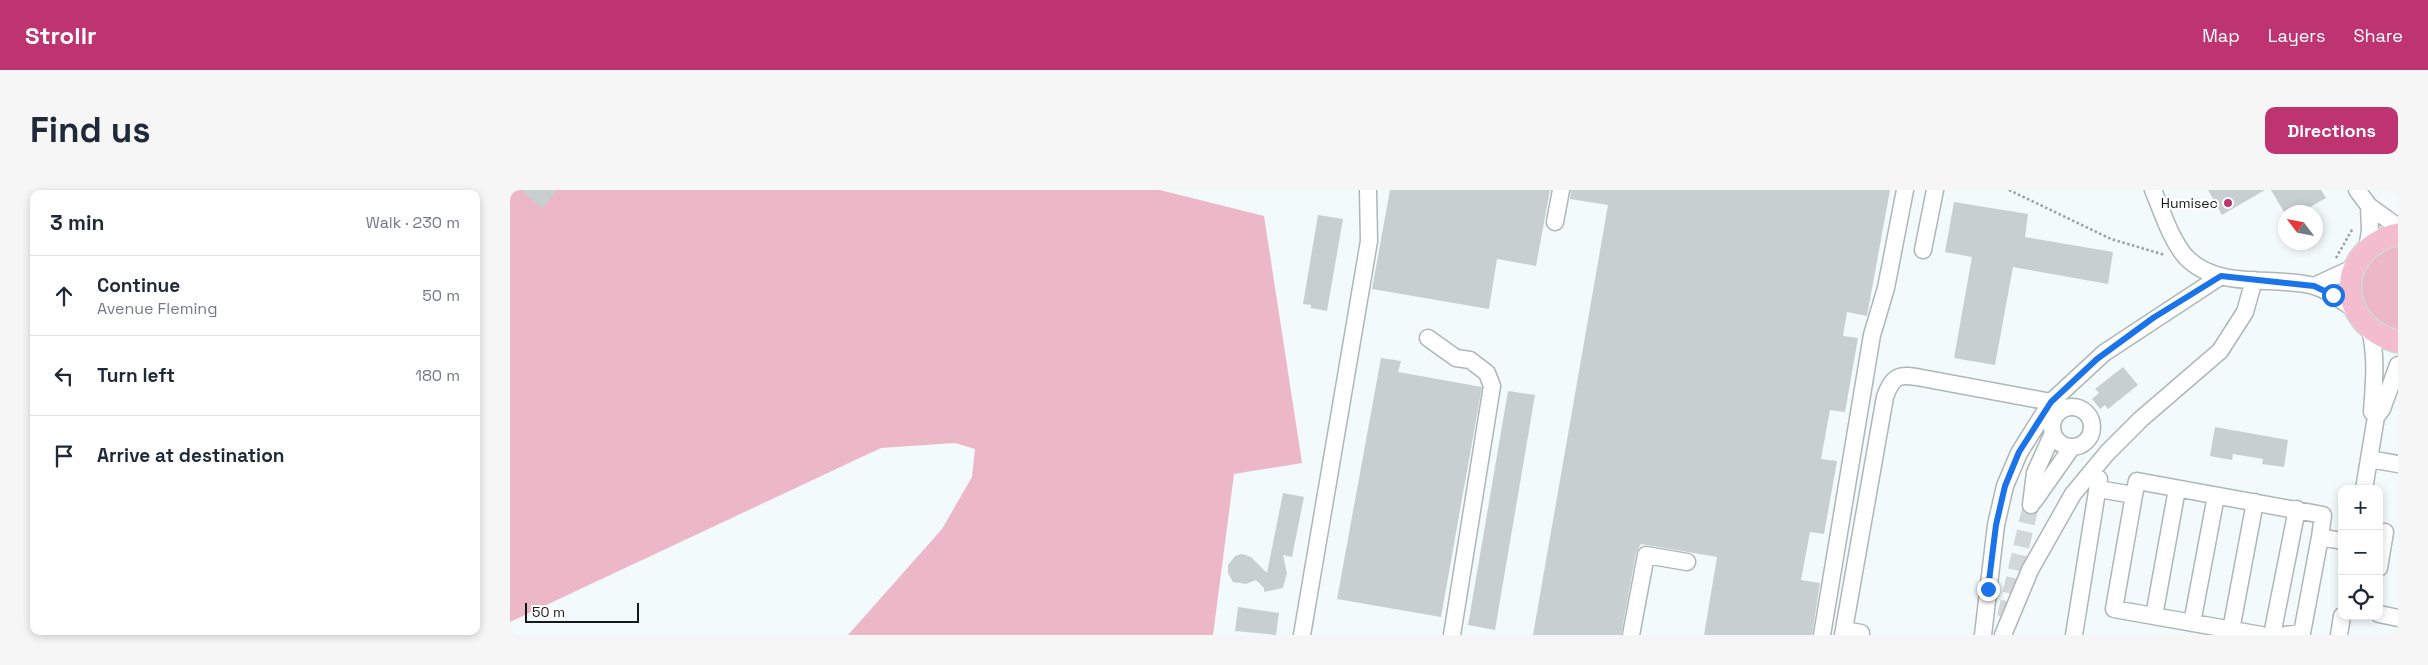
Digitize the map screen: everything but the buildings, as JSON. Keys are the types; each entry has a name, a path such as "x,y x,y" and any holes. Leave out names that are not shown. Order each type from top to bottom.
{"main road":[{"path":"2398,234 2386,237 2367,249 2355,267 2351,281 2354,309 2370,330 2383,338 2398,342"}],"street":[{"path":"1302,635 1369,242 1368,190"},
{"path":"1555,222 1561,190"},
{"path":"1822,635 1872,335 1886,288 1905,190"},
{"path":"1923,250 1935,190"},
{"path":"2153,190 2175,240 2186,256 2202,268 2221,276 2314,286 2333,295 2354,309"},
{"path":"2357,190 2369,206 2398,227"},
{"path":"2367,249 2370,231 2369,206"},
{"path":"2314,286 2355,267"},
{"path":"1983,635 1996,525 2005,486 2019,452 2054,408 2104,353 2221,276"},
{"path":"2003,635 2046,540 2073,494 2104,457 2141,419 2220,352 2245,312 2254,280"},
{"path":"2370,330 2374,348 2375,374 2372,412 2376,417"},
{"path":"1428,338 1456,358 1470,360 1487,373 1492,386 1452,635"},
{"path":"2365,485 2376,417 2382,409 2398,365"},
{"path":"1861,633 1843,632 1884,397 1889,384 1896,377 1905,375 2054,408 2069,407 2082,410 2091,420 2092,426 2089,438 2079,446 2072,447 2061,443 2053,433"},
{"path":"2054,408 2053,433 2035,473 2031,505 2072,447"},
{"path":"2074,635 2104,457 2089,438"},
{"path":"2369,459 2398,464"},
{"path":"2261,635 2114,609 2137,481 2323,515 2302,633 2285,635"},
{"path":"2098,489 2134,495"},
{"path":"2154,616 2177,489"},
{"path":"2192,623 2216,496"},
{"path":"2231,630 2255,502"},
{"path":"2272,635 2297,509"},
{"path":"2383,544 2385,532"},
{"path":"2320,537 2338,540"},
{"path":"1630,635 1646,555 1687,562"},
{"path":"1985,612 2009,619"},
{"path":"2383,615 2398,618"},
{"path":"2339,635 2341,620"}],"path":[{"path":"2009,190 2111,239 2154,253 2186,256"},
{"path":"2332,265 2351,235 2357,214 2369,206"}],"shaded area":[{"path":"510,190 1160,190 1264,216 1302,463 1234,474 1213,635 848,635 942,529 972,477 975,449 955,443 881,448 510,622"},
{"path":"2398,245 2398,332 2382,325 2370,316 2363,301 2361,284 2366,267 2371,260 2380,252"}],"tunnel":[{"path":"2005,617 2031,505"}],"place":[{"name":"Humisec","path":"2228,203"}],"route":[{"path":"1988,589 1996,525 2005,486 2019,452 2051,402 2104,353 2153,318 2221,276 2314,286 2333,295"}]}
